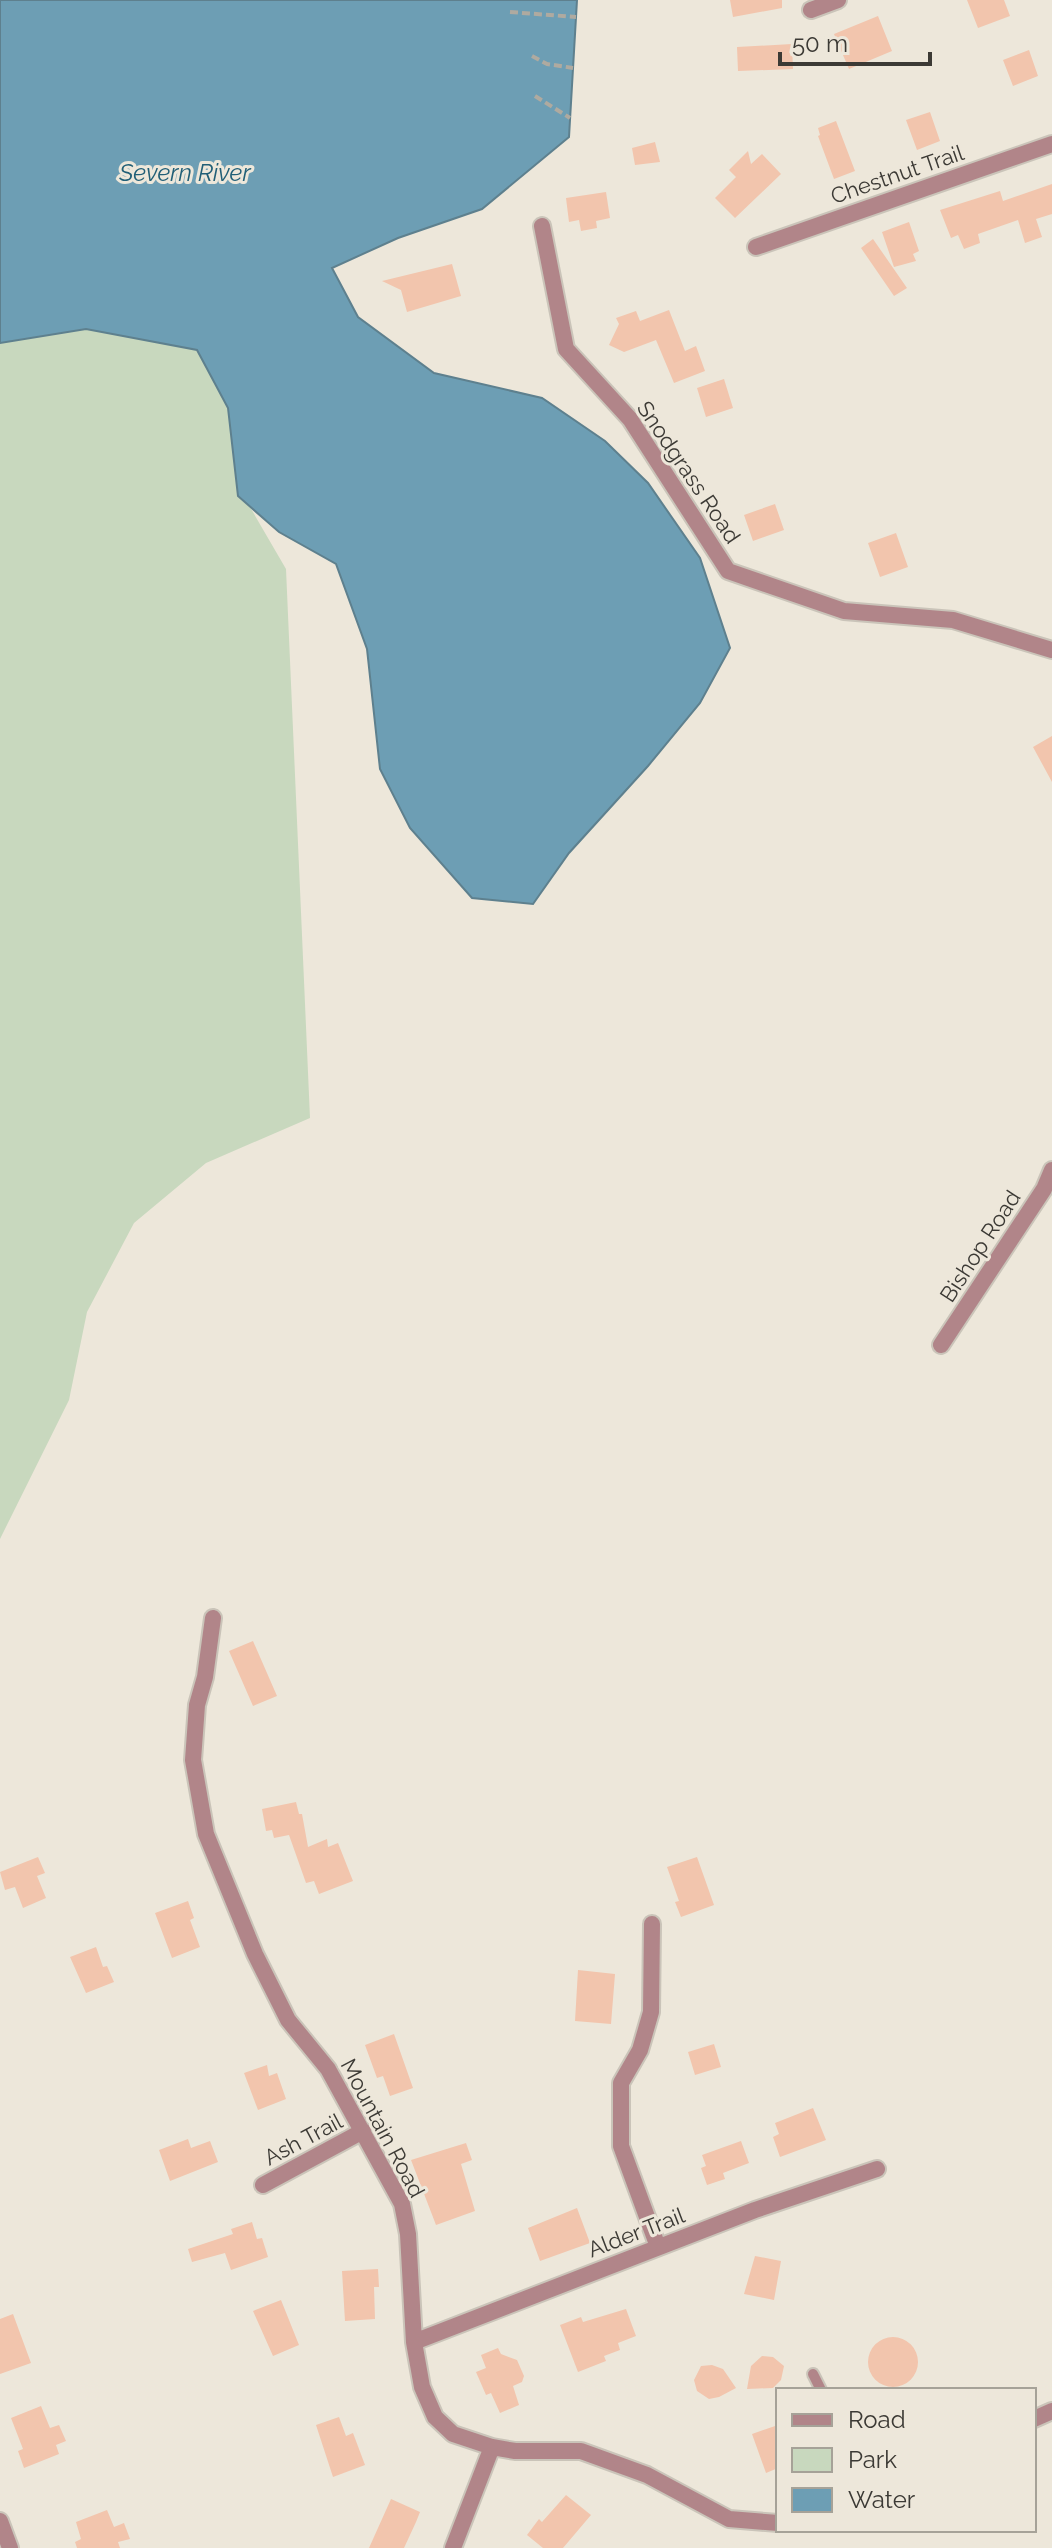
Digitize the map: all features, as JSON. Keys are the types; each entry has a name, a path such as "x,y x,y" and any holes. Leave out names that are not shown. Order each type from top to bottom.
{"street":[{"path":"811,10 838,0"},
{"name":"Chestnut Trail","path":"756,247 1052,144"},
{"name":"Snodgrass Road","path":"542,226 566,349 630,419 728,571 844,611 953,620 1052,650"},
{"name":"Bishop Road","path":"941,1345 1044,1189 1052,1170"},
{"name":"Mountain Road","path":"213,1618 205,1677 197,1705 193,1760 206,1834 255,1954 288,2020 328,2069 402,2204 408,2234 414,2342 422,2387 435,2417 453,2434 492,2447 515,2451 581,2451 647,2475 729,2519 776,2523"},
{"path":"652,1924 651,2012 640,2050 621,2083 621,2146 658,2247"},
{"name":"Ash Trail","path":"263,2185 363,2131"},
{"name":"Alder Trail","path":"414,2342 755,2210 877,2169"},
{"path":"453,2548 492,2447"},
{"path":"0,2521 10,2548"}],"lane":[{"path":"813,2374 820,2388"}],"path":[{"path":"510,12 576,17"},
{"path":"532,56 547,64 573,68"},
{"path":"535,96 570,118"}],"green space":[{"path":"86,329 197,350 228,408 238,496 250,507 286,569 310,1118 206,1163 134,1223 87,1312 69,1400 0,1539 0,343"}],"water":[{"name":"Severn River","path":"0,0 577,0 569,137 482,209 398,238 332,268 358,317 434,373 542,398 605,441 648,483 700,558 730,648 700,703 569,853 533,904 472,898 410,828 380,769 367,649 336,564 279,532 238,496 228,408 197,350 86,329 0,343"}],"building":[{"path":"730,0 782,0 782,8 733,17"},
{"path":"967,0 1004,0 1010,16 978,28"},
{"path":"878,16 892,51 849,69 834,34"},
{"path":"792,44 793,69 738,71 737,47"},
{"path":"1029,50 1038,76 1013,86 1003,60"},
{"path":"930,112 940,141 917,150 906,120"},
{"path":"836,121 855,171 834,179 818,128"},
{"path":"655,142 660,162 635,165 632,148"},
{"path":"748,151 751,164 762,154 781,174 735,218 715,198 736,177 729,170"},
{"path":"1052,184 1052,214 1036,219 1042,237 1025,243 1018,220 978,234 980,243 964,249 958,235 951,238 940,210 1000,191 1003,201"},
{"path":"606,192 610,218 596,221 597,228 581,231 579,220 569,222 566,198"},
{"path":"909,222 919,251 913,254 916,261 894,267 882,232"},
{"path":"873,239 907,288 894,296 861,248"},
{"path":"452,264 461,296 407,312 401,290 382,281"},
{"path":"669,310 685,351 696,346 705,371 674,383 656,340 624,352 609,345 619,324 616,318 636,311 640,321"},
{"path":"724,379 733,408 706,417 697,388"},
{"path":"775,504 784,530 753,541 744,515"},
{"path":"896,533 908,567 880,577 868,543"},
{"path":"1052,736 1052,782 1033,747"},
{"path":"253,1641 277,1696 253,1706 229,1651"},
{"path":"296,1802 299,1814 302,1814 308,1847 327,1839 328,1847 338,1843 353,1881 319,1894 314,1881 306,1883 289,1835 274,1838 272,1830 266,1831 262,1809"},
{"path":"38,1857 45,1873 37,1876 46,1898 23,1908 15,1887 5,1890 0,1872"},
{"path":"697,1857 714,1905 681,1917 667,1867"},
{"path":"188,1901 194,1918 190,1920 200,1947 172,1958 155,1913"},
{"path":"96,1947 103,1967 107,1966 114,1982 86,1993 70,1957"},
{"path":"578,1970 615,1974 611,2024 575,2021"},
{"path":"394,2034 413,2088 390,2096 383,2076 377,2078 365,2045"},
{"path":"714,2044 721,2067 695,2075 688,2052"},
{"path":"267,2065 269,2076 277,2073 286,2099 258,2110 244,2073"},
{"path":"813,2108 826,2140 780,2157 773,2137 779,2134 775,2123"},
{"path":"188,2139 191,2148 210,2141 218,2162 170,2181 159,2150"},
{"path":"741,2141 749,2163 723,2173 725,2179 707,2185 701,2168 706,2166 702,2155"},
{"path":"466,2143 472,2160 461,2164 475,2211 436,2225 411,2160"},
{"path":"577,2208 590,2243 540,2261 528,2228"},
{"path":"252,2222 257,2239 262,2238 268,2257 231,2270 225,2253 192,2262 188,2249 233,2234 231,2229"},
{"path":"755,2256 781,2261 774,2300 744,2294"},
{"path":"378,2269 379,2287 374,2287 375,2319 345,2321 342,2271"},
{"path":"281,2300 299,2345 273,2356 253,2311"},
{"path":"626,2309 636,2336 618,2343 620,2350 604,2356 606,2361 578,2372 560,2325 581,2317 583,2322"},
{"path":"13,2314 31,2363 0,2374 0,2319"},
{"path":"893,2337 911,2344 918,2362 911,2380 893,2387 875,2380 868,2362 875,2344"},
{"path":"498,2348 501,2354 517,2360 524,2376 522,2382 513,2386 519,2405 500,2413 491,2393 486,2395 476,2372 486,2368 481,2355"},
{"path":"762,2356 773,2357 784,2366 781,2380 773,2388 747,2389 751,2366"},
{"path":"712,2365 723,2369 736,2388 709,2399 697,2391 694,2380 701,2366"},
{"path":"41,2406 50,2428 59,2425 66,2441 56,2445 59,2454 24,2468 18,2451 23,2449 11,2418"},
{"path":"339,2417 346,2436 353,2433 365,2465 333,2477 316,2425"},
{"path":"776,2426 776,2469 766,2473 752,2434"},
{"path":"566,2495 591,2515 563,2548 543,2548 527,2535 539,2519 542,2522"},
{"path":"391,2499 420,2512 416,2522 404,2548 369,2548"},
{"path":"107,2510 114,2527 124,2523 130,2539 118,2542 120,2548 77,2548 75,2542 81,2539 76,2522"}]}
